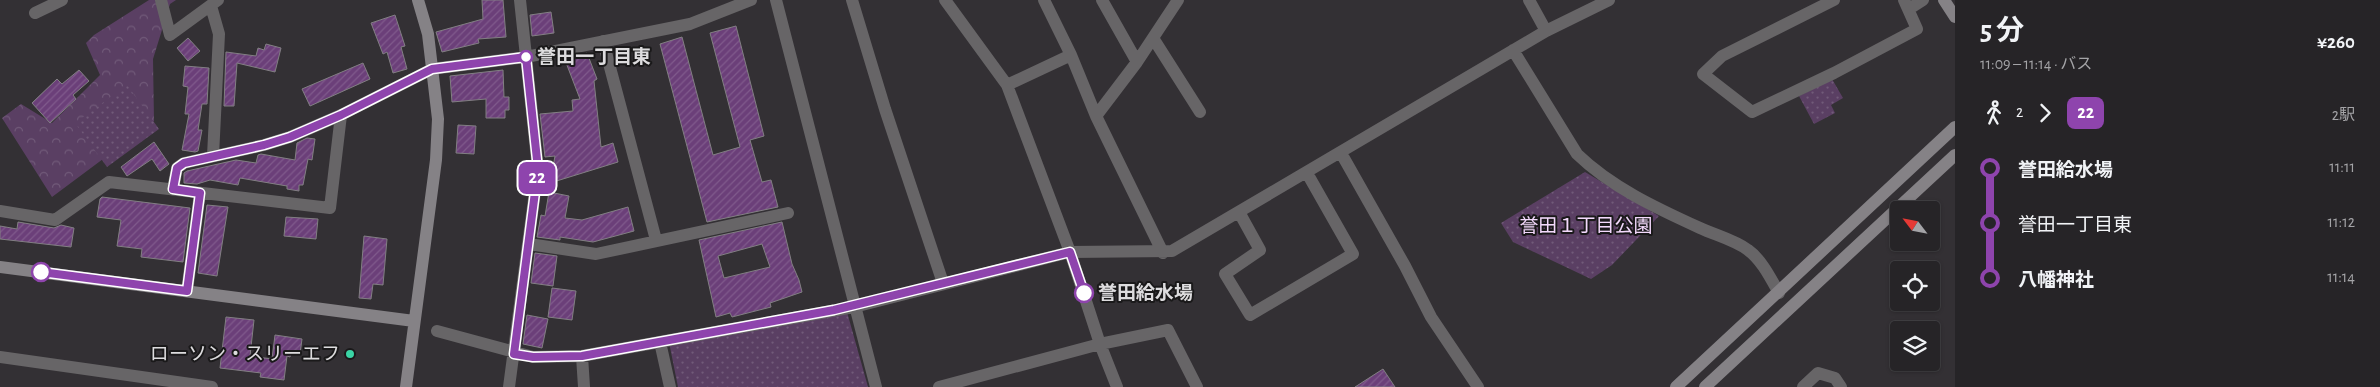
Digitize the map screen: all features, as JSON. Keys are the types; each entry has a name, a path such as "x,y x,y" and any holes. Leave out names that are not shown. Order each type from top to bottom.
{"street":[{"path":"35,13 62,0"},
{"path":"161,0 170,35 215,3 220,34 213,156"},
{"path":"406,387 436,160 438,119 428,34 419,0"},
{"path":"509,387 538,169 520,0"},
{"path":"776,0 876,387"},
{"path":"852,0 885,109 944,283"},
{"path":"946,0 1007,85 1070,252 1100,344 1117,387"},
{"path":"1044,0 1071,55 1096,116 1163,252"},
{"path":"1102,0 1137,62"},
{"path":"1096,116 1137,62 1178,0"},
{"path":"1529,0 1546,31"},
{"path":"437,331 514,354 533,357 582,356 854,306 1070,252 1172,251 1342,153 1546,31 1609,0"},
{"path":"1834,0 1722,56 1703,74 1752,112 1834,73 1917,29 1906,4 1923,0"},
{"path":"1944,0 1955,17"},
{"path":"173,189 177,168 184,163 264,145 341,115 432,69 526,57 690,24 748,1"},
{"path":"1153,38 1200,112"},
{"path":"603,41 656,240"},
{"path":"1514,50 1577,154 1589,166 1601,177 1670,215 1748,250 1762,265 1779,293"},
{"path":"1007,85 1071,55"},
{"path":"0,211 55,220 109,182 330,208 341,115"},
{"path":"1676,387 1955,127"},
{"path":"1342,153 1405,266 1431,318 1478,387"},
{"path":"1705,387 1955,155"},
{"path":"1239,212 1260,250 1225,274 1250,315 1353,254 1307,173"},
{"path":"187,291 200,193"},
{"path":"529,244 596,254 788,214"},
{"path":"0,267 414,321"},
{"path":"939,387 1100,344 1168,330 1197,387"},
{"path":"660,342 670,387"},
{"path":"582,356 584,387"},
{"path":"0,357 212,387"},
{"path":"1803,387 1818,374 1835,378 1840,387"}],"green space":[{"path":"149,0 176,0 170,4 153,59 154,121 52,197 2,118 21,104 52,123 100,75 86,43 94,35"},
{"path":"1832,79 1843,98 1831,105 1835,113 1814,124 1799,96"},
{"path":"127,85 159,129 107,167 75,123"},
{"name":"誉田１丁目公園","path":"1585,172 1659,216 1612,265 1591,279 1513,242 1501,223"},
{"path":"847,312 868,387 678,387 669,342"}],"building":[{"path":"482,0 503,0 506,37 478,39 479,43 442,52 436,32 483,19"},
{"path":"551,12 554,33 532,36 530,15"},
{"path":"395,15 405,46 401,47 407,69 393,73 387,52 383,54 371,23"},
{"path":"736,26 764,136 750,140 762,182 771,180 778,207 707,222 660,44 682,37 713,155 740,147 710,33"},
{"path":"188,38 200,51 188,61 177,48"},
{"path":"266,44 281,48 275,72 237,63 234,106 224,106 226,52 256,56 258,48 264,50"},
{"path":"587,53 597,79 594,81 601,147 613,143 618,162 550,183 555,156 545,157 540,114 573,111 572,100 580,99 565,60"},
{"path":"363,63 370,79 310,106 302,89"},
{"path":"185,66 209,68 207,104 202,104 198,130 202,130 198,151 195,152 182,150 189,114 185,114 188,87 183,86"},
{"path":"79,70 89,81 73,95 76,99 50,123 32,103 57,79 62,84"},
{"path":"503,70 504,97 509,97 509,110 505,110 505,118 486,118 486,99 452,102 450,76"},
{"path":"458,125 476,126 474,154 456,153"},
{"path":"307,138 315,139 312,160 308,159 303,185 299,185 299,191 287,189 287,186 240,178 238,185 210,180 197,184 184,183 184,173 187,171 236,160 256,163 258,155 261,154 295,160 297,143"},
{"path":"154,142 169,164 160,171 152,159 127,176 121,167"},
{"path":"549,192 569,196 565,218 582,220 628,207 634,231 593,242 560,237 560,240 537,237 541,215 545,216"},
{"path":"102,197 190,208 183,262 141,257 142,249 117,246 121,220 97,217"},
{"path":"207,205 228,207 217,276 198,273"},
{"path":"286,217 318,219 316,239 284,236"},
{"path":"18,222 54,228 61,225 74,228 71,247 0,239 0,226 17,229"},
{"path":"782,222 792,264 802,292 770,303 771,307 732,317 730,313 716,317 699,240","holes":["762,244 770,267 724,278 718,256"]},
{"path":"364,236 387,239 383,285 373,284 371,299 359,298"},
{"path":"535,253 557,256 553,286 531,283"},
{"path":"552,288 576,291 572,320 548,317"},
{"path":"527,315 548,319 542,348 523,344"},
{"path":"226,317 254,320 250,356 272,359 275,335 302,339 300,354 291,353 290,357 287,356 284,380 260,377 261,373 220,368"},
{"path":"1383,369 1395,387 1355,387"}],"bus line":[{"name":"22","path":"41,272 187,291 200,193 173,189 177,168 184,163 264,145 290,137 341,115 432,69 526,57 538,169 514,354 550,358 582,356 834,310 1070,252 1084,293"}],"place":[{"name":"誉田一丁目東","path":"526,57"},
{"name":"誉田給水場","path":"1084,293"},
{"name":"ローソン・スリーエフ","path":"350,354"}]}
